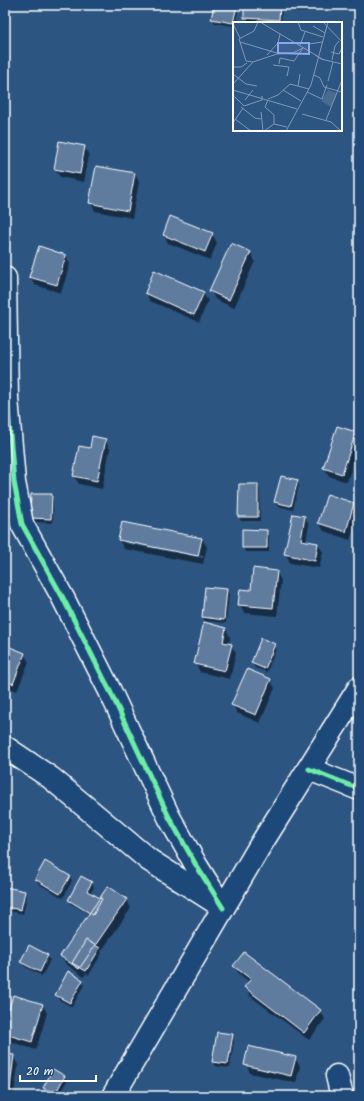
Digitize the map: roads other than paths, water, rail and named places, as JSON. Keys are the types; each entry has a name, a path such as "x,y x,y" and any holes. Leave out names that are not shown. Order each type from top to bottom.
{"street":[{"path":"5,278 7,398 14,482 22,524 63,598 110,691 169,818 223,908"},
{"path":"114,1096 258,849 359,688"},
{"path":"5,747 51,778 149,860 223,908"},
{"path":"309,769 359,789"}]}
